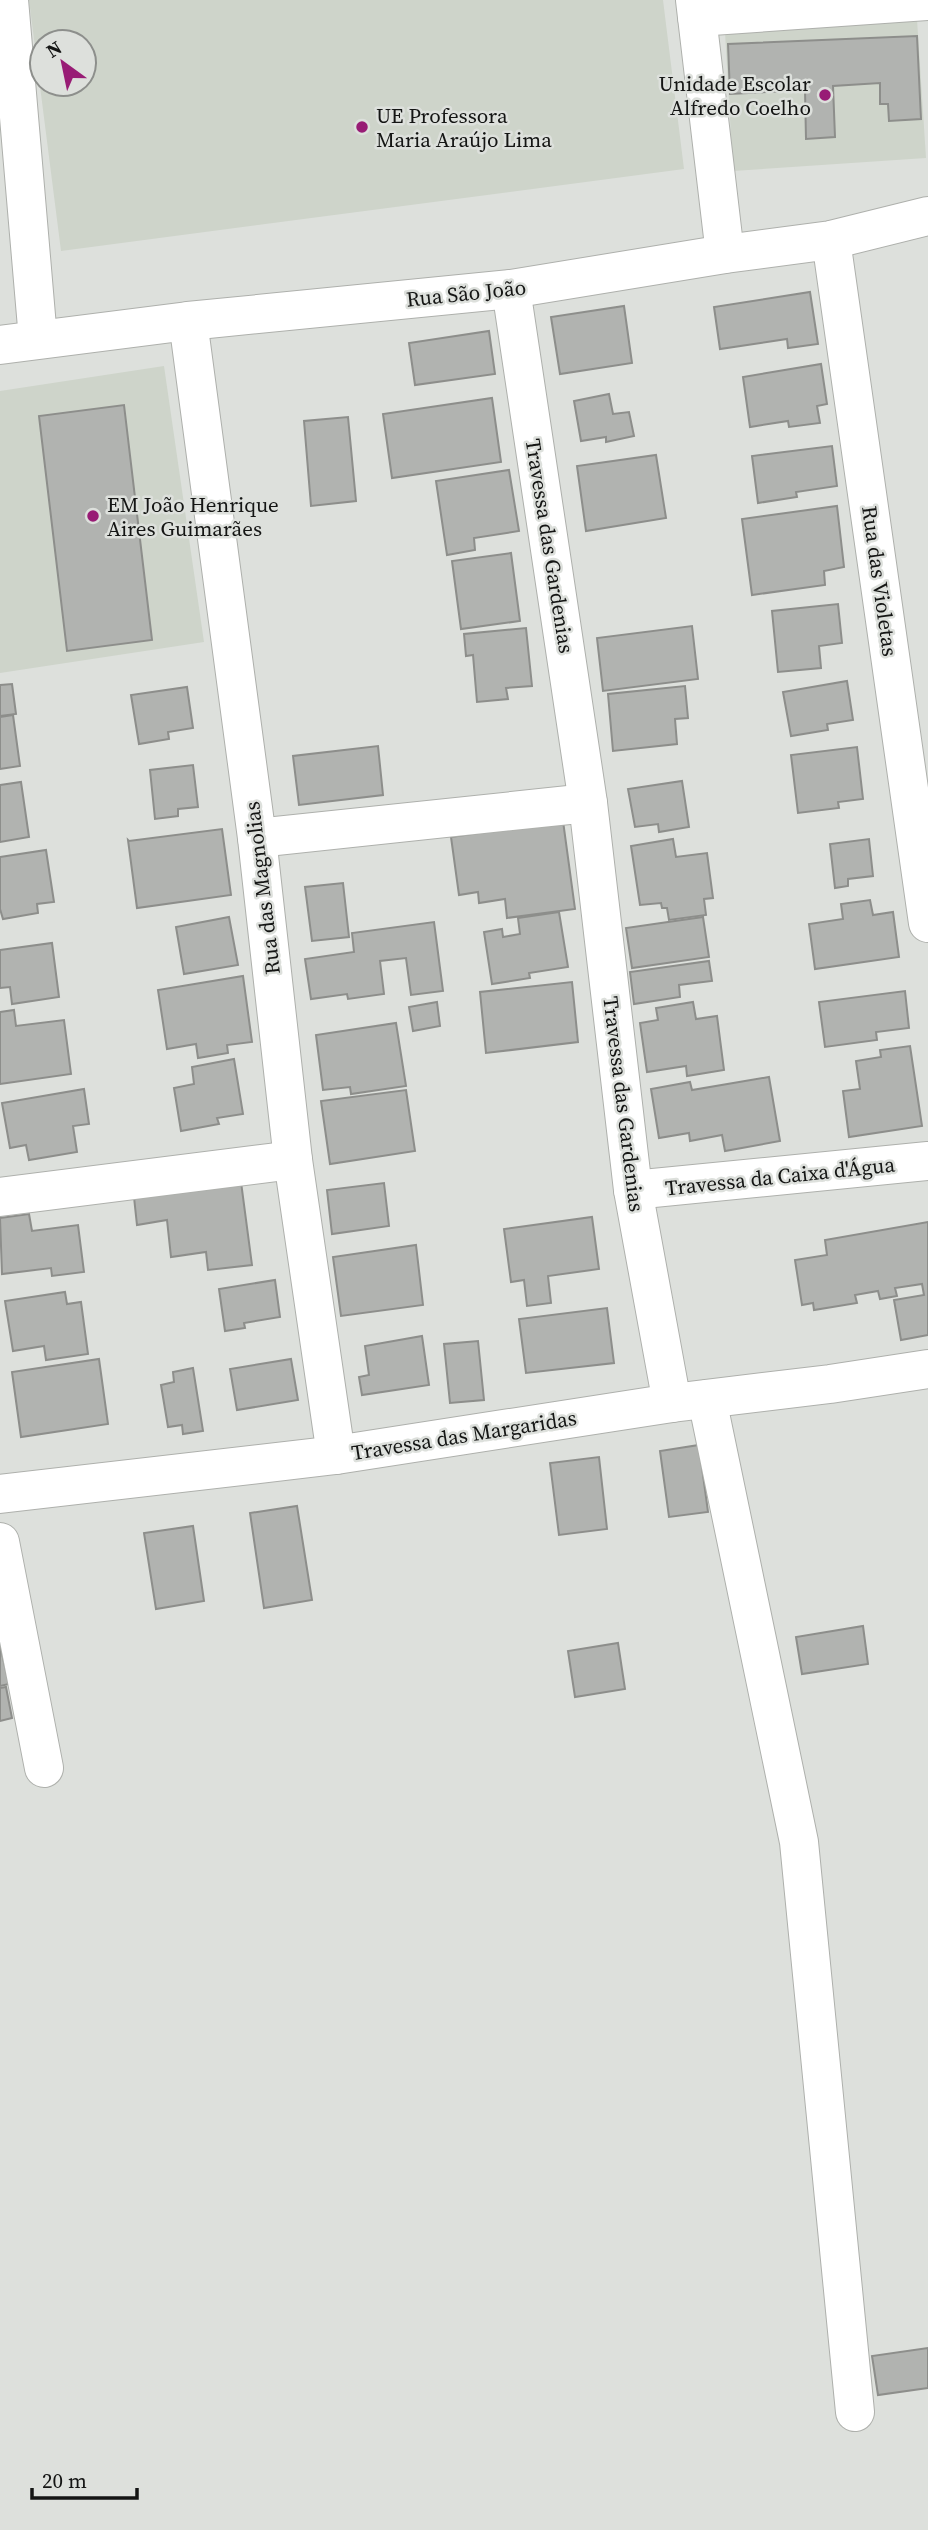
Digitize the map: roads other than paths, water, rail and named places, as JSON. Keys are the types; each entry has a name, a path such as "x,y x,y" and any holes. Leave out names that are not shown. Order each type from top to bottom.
{"street":[{"path":"9,0 38,339"},
{"path":"725,254 696,8 928,1"},
{"name":"Rua São João","path":"0,345 188,321 511,289 725,254 831,240 928,216"},
{"name":"Rua das Violetas","path":"831,240 927,914"},
{"name":"Travessa das Gardenias","path":"511,289 589,803 633,1190 690,1401 799,1842 855,2412"},
{"name":"Rua das Magnolias","path":"188,321 257,838 293,1160 337,1455"},
{"path":"257,838 589,803"},
{"path":"0,1197 293,1160"},
{"name":"Travessa da Caixa d'Água","path":"633,1190 928,1161"},
{"name":"Travessa das Margaridas","path":"0,1494 337,1455 690,1401 928,1369"},
{"path":"0,1542 44,1769"}],"place":[{"name":"Unidade Escolar Alfredo Coelho","path":"825,95"},
{"name":"UE Professora Maria Araújo Lima","path":"362,127"},
{"name":"EM João Henrique Aires Guimarães","path":"93,516"}]}
